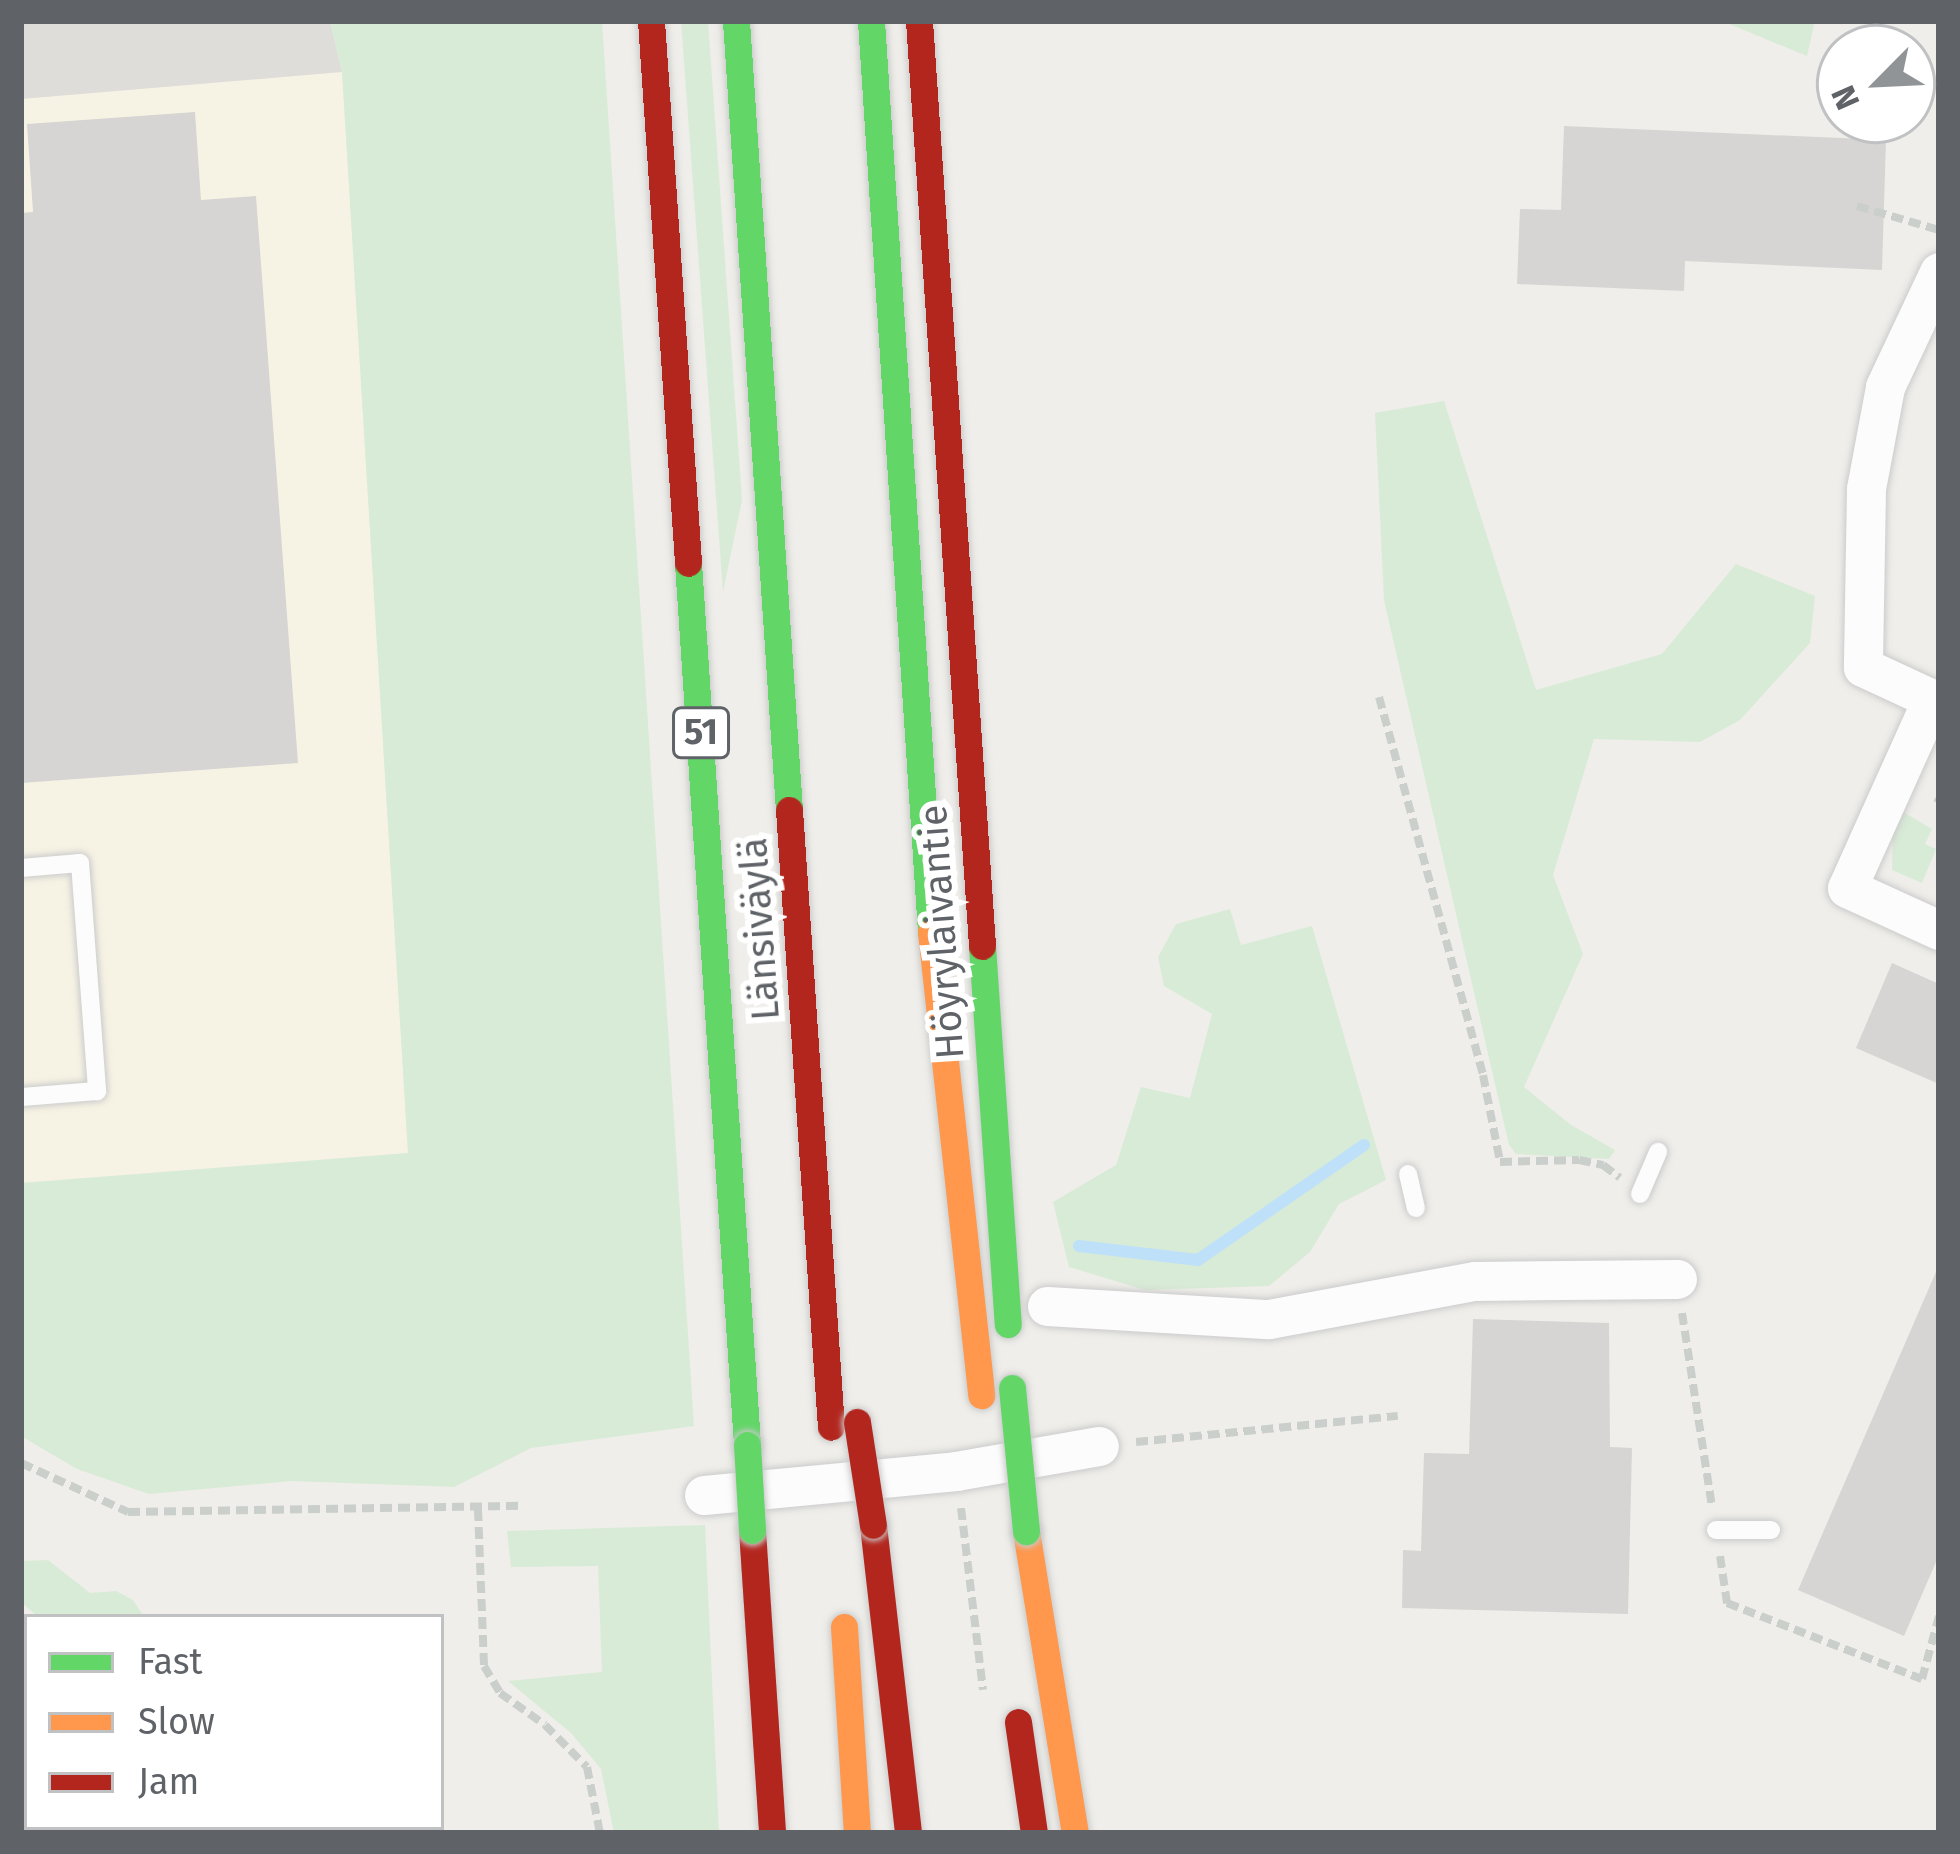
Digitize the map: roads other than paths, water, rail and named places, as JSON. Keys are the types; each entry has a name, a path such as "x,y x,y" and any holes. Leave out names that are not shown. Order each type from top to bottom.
{"main road":[{"name":"Länsiväylä","path":"651,21 772,1833"},
{"name":"Länsiväylä","path":"736,21 812,1137 844,1424 836,1506"},
{"name":"Höyrylaivantie","path":"871,21 932,942 991,1488"},
{"name":"Höyrylaivantie","path":"919,21 1012,1388 1026,1531 1075,1833"},
{"path":"844,1424 873,1525 908,1833"},
{"path":"842,1597 857,1833"},
{"path":"1016,1697 1034,1833"}],"street":[{"path":"1939,272 1885,387 1866,489 1864,556 1863,667 1932,699 1847,888 1939,930"},
{"path":"1047,1306 1269,1319 1475,1280 1677,1279"},
{"path":"704,1495 956,1471 1099,1445"}],"lane":[{"path":"21,868 80,863 97,1091 21,1096"},
{"path":"1640,1194 1658,1152"},
{"path":"1408,1174 1416,1208"},
{"path":"1716,1530 1771,1530"}],"waterway":[{"path":"1079,1246 1198,1260 1364,1145"}]}
